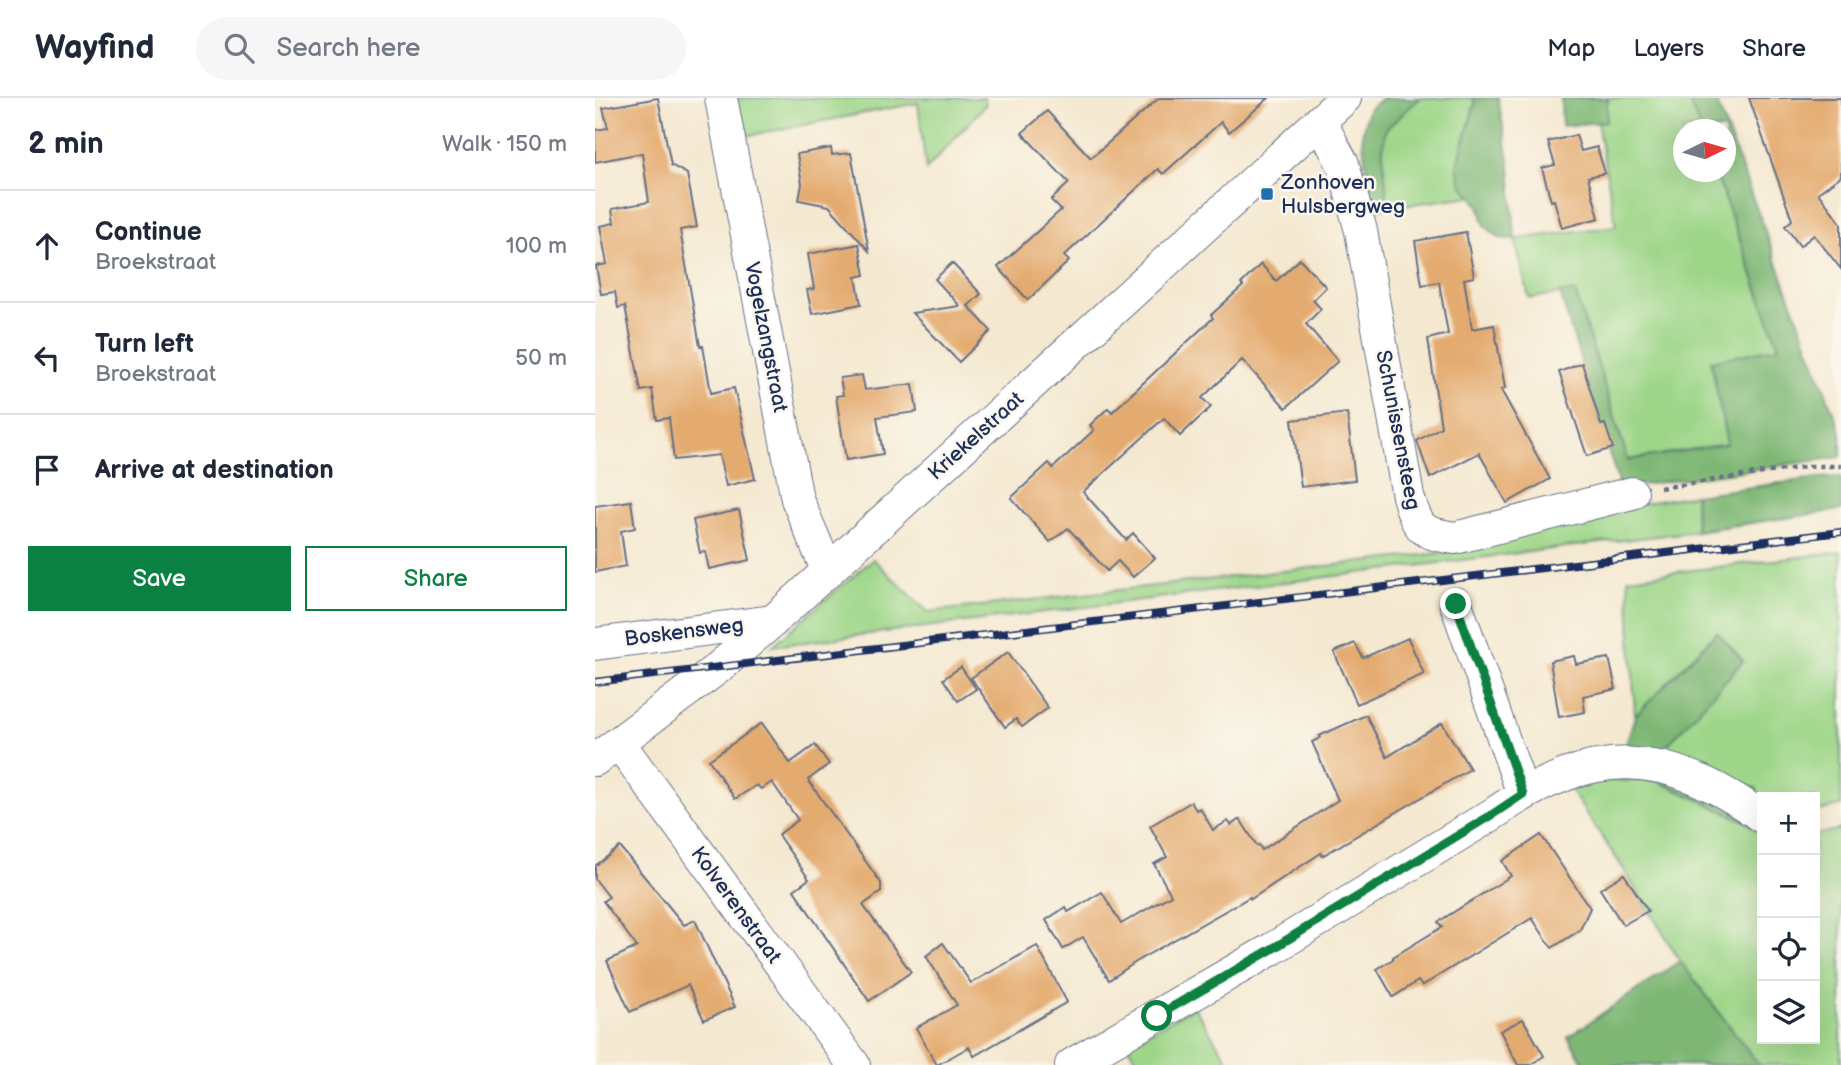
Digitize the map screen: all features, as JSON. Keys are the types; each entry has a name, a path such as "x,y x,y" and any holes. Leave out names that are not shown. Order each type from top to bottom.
{"street":[{"name":"Vogelzangstraat","path":"721,98 797,499 828,572"},
{"name":"Kriekelstraat","path":"607,751 718,668 773,621 1345,98"},
{"name":"Schunissensteeg","path":"1320,121 1342,164 1361,231 1408,496 1416,522 1431,534 1455,538 1632,493"},
{"path":"1456,604 1523,794"},
{"name":"Boskensweg","path":"595,644 773,621"},
{"name":"Kolverenstraat","path":"607,751 854,1065"},
{"path":"1071,1065 1272,949 1523,794 1568,772 1624,763 1654,764 1686,773 1720,789 1757,814"}],"path":[{"path":"1632,493 1811,466 1841,466"}],"green space":[{"path":"733,98 984,98 986,104 926,170 918,103 740,137"},
{"path":"1382,98 1420,98 1385,130 1383,152 1387,200 1383,208 1372,213 1362,135 1368,110"},
{"path":"1420,98 1473,98 1475,103 1457,167 1462,185 1472,196 1383,208 1386,189 1382,156 1383,136 1387,128"},
{"path":"1473,98 1498,98 1510,166 1515,239 1500,238 1485,226 1479,205 1462,185 1457,167 1475,103"},
{"path":"1561,98 1609,98 1607,121 1562,126"},
{"path":"1609,98 1688,98 1696,119 1673,119 1673,182 1719,182 1779,348 1727,444 1628,460 1575,292 1529,298 1515,239 1616,226 1597,122 1607,121"},
{"path":"1688,98 1715,98 1723,119 1696,119"},
{"path":"1736,154 1841,433 1841,457 1620,488 1560,293 1575,292 1628,460 1727,444 1711,361 1779,347 1719,182 1736,182"},
{"path":"1841,477 1841,510 1696,531 1695,495"},
{"path":"1695,495 1696,531 772,646 873,559 928,612 1449,552 1608,509"},
{"path":"1841,552 1841,806 1820,811 1820,792 1757,792 1757,800 1755,799 1757,789 1662,750 1743,661 1717,632 1635,716 1628,578"},
{"path":"1717,632 1743,661 1663,750 1757,789 1745,821 1658,781 1613,780 1626,756 1625,747 1635,716"},
{"path":"1658,781 1745,821 1757,831 1757,1044 1820,1044 1820,834 1841,829 1841,1065 1759,1065 1680,961 1625,871 1565,782"},
{"path":"1680,961 1759,1065 1585,1065 1568,1037"},
{"path":"1194,1007 1231,1065 1140,1065 1127,1044"}],"building":[{"path":"658,98 671,165 687,174 697,227 680,230 711,393 734,388 755,479 726,486 719,455 674,460 669,418 657,420 652,389 641,391 625,306 618,308 615,292 601,294 596,266 607,264 600,226 614,223 612,209 649,202 642,153 595,162 595,130 608,128 603,108"},
{"path":"1159,98 1269,98 1229,132 1221,122 1163,174 1158,169 1064,256 1069,261 1028,300 998,267 1061,210 1051,200 1069,183 1022,133 1047,111 1091,158"},
{"path":"1749,98 1841,98 1841,176 1818,193 1841,223 1841,269 1814,235 1800,246 1785,226 1792,220"},
{"path":"1576,135 1581,151 1597,147 1605,173 1588,177 1599,218 1562,228 1542,168 1555,165 1548,142"},
{"path":"831,148 832,155 851,153 869,251 829,206 799,200 802,184 797,154"},
{"path":"1466,232 1474,277 1464,279 1472,329 1494,325 1505,388 1501,390 1550,479 1507,503 1479,453 1430,478 1417,441 1441,427 1428,339 1448,334 1439,282 1422,285 1415,241"},
{"path":"859,244 865,275 856,277 861,304 812,314 807,290 814,289 808,254"},
{"path":"1300,259 1326,287 1313,300 1321,309 1306,324 1338,361 1286,408 1242,360 1202,398 1211,407 1180,436 1164,418 1083,492 1126,540 1133,533 1155,558 1133,577 1118,561 1107,571 1068,528 1050,542 1011,498 1049,463 1053,468 1094,430 1090,425 1108,408 1112,412 1213,318 1211,315 1243,286 1241,284 1261,264 1276,281"},
{"path":"952,263 981,294 968,306 991,331 959,362 912,313 960,306 935,279"},
{"path":"1582,363 1601,425 1605,424 1613,448 1587,456 1559,372"},
{"path":"862,375 865,390 913,384 917,412 877,417 883,454 846,460 836,396 843,395 840,378"},
{"path":"1347,413 1355,480 1301,487 1292,420"},
{"path":"631,501 635,528 621,531 626,566 595,572 595,506"},
{"path":"739,510 750,560 709,569 705,551 700,553 693,520"},
{"path":"1408,638 1424,674 1357,704 1334,652 1355,643 1363,658"},
{"path":"1008,652 1048,708 1022,727 1016,719 1005,727 971,678"},
{"path":"1574,656 1576,664 1609,658 1616,689 1583,696 1585,712 1559,717 1550,661"},
{"path":"961,667 976,689 958,701 943,679"},
{"path":"1366,715 1387,757 1442,723 1470,769 1322,856 1321,853 1251,899 1250,897 1142,958 1109,980 1083,937 1063,949 1046,920 1066,907 1068,912 1102,892 1121,924 1171,895 1154,864 1167,857 1150,826 1191,802 1196,810 1200,808 1213,830 1228,821 1231,825 1240,819 1262,850 1338,800 1312,742 1320,738 1319,736"},
{"path":"762,723 790,763 815,745 829,764 808,780 881,883 881,892 863,905 911,972 869,1001 794,890 809,879 778,835 798,820 772,782 761,789 757,785 735,799 709,760"},
{"path":"1541,835 1590,908 1580,930 1552,948 1532,918 1422,986 1418,981 1393,997 1377,969 1442,927 1438,922 1511,876 1502,861"},
{"path":"620,847 684,925 695,920 735,1007 704,1020 688,985 630,1012 607,961 637,947 603,901 609,897 595,879 595,866"},
{"path":"1624,874 1648,911 1623,925 1600,889"},
{"path":"943,943 971,983 1037,946 1067,1002 974,1056 969,1047 937,1065 916,1028 957,1005 926,956"},
{"path":"1523,1019 1544,1056 1530,1065 1518,1065 1500,1031"}],"railway":[{"path":"595,682 1841,532"}],"place":[{"name":"Zonhoven Hulsbergweg","path":"1267,194"}],"route":[{"path":"1157,1016 1272,949 1523,794 1456,604"}]}
